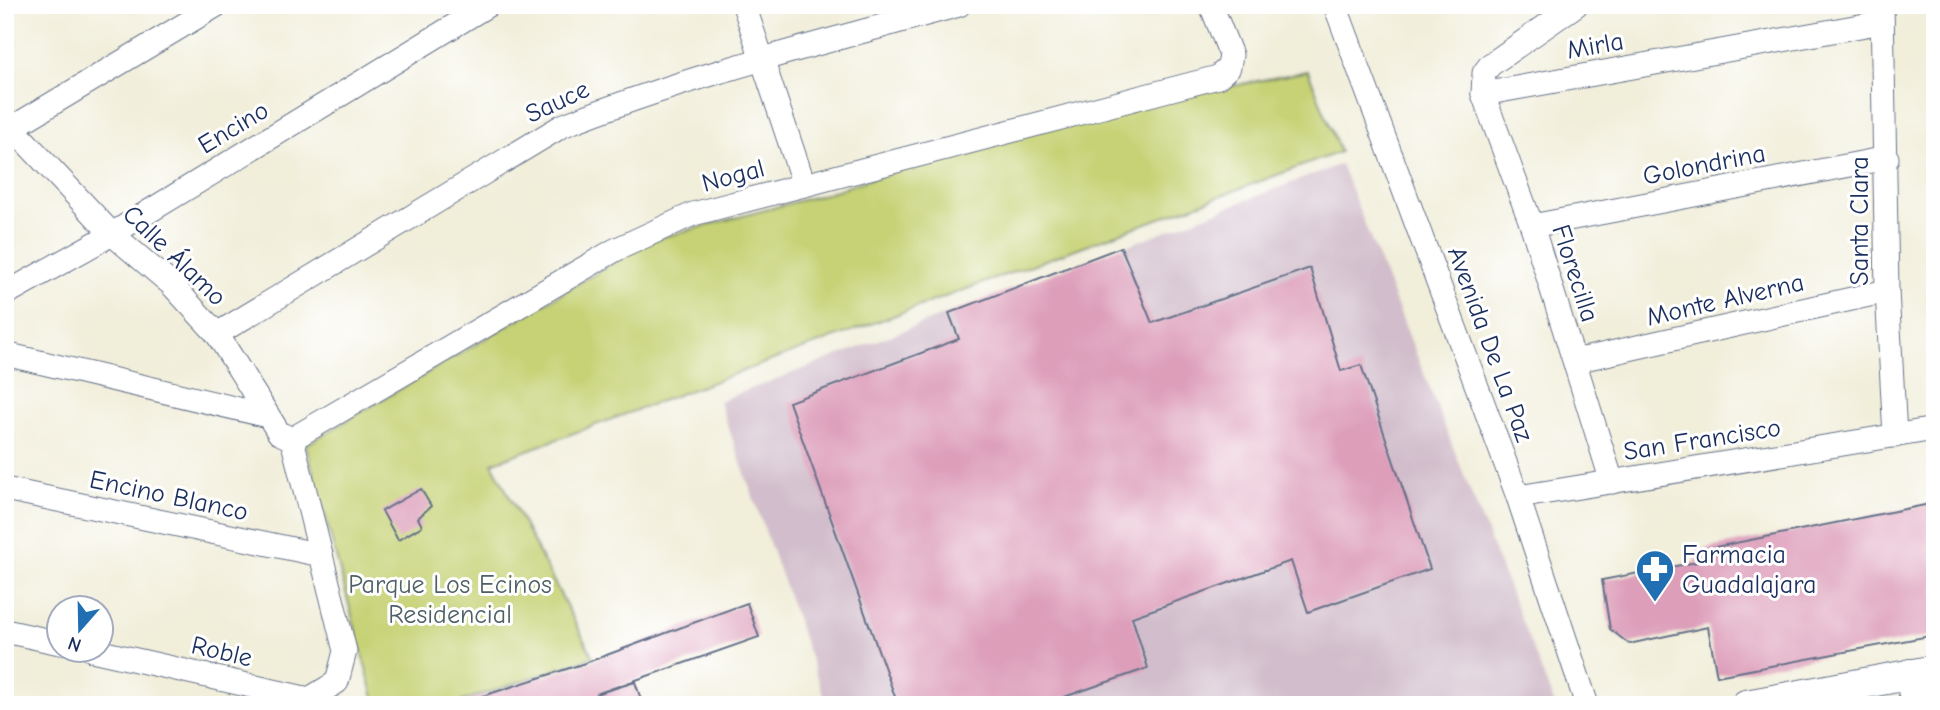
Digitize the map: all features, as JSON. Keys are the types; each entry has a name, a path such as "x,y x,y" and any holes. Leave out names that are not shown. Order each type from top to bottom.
{"main road":[{"path":"1746,705 1923,672 1916,705"}],"street":[{"path":"7,127 217,5"},
{"name":"Encino","path":"5,294 111,234 488,5"},
{"path":"744,5 804,185"},
{"name":"Sauce","path":"217,334 562,126 614,105 764,59 959,5"},
{"name":"Nogal","path":"292,439 615,250 693,214 1218,77 1229,67 1231,55 1211,5"},
{"name":"Avenida De La Paz","path":"1335,5 1518,497 1587,705"},
{"path":"1483,88 1490,65 1576,5"},
{"name":"Mirla","path":"1483,88 1882,14"},
{"name":"Santa Clara","path":"1882,14 1887,158 1887,291 1895,436"},
{"name":"Florecilla","path":"1483,88 1532,226 1612,482"},
{"name":"Calle Álamo","path":"7,127 111,234 171,284 217,334 279,433 292,439"},
{"name":"Golondrina","path":"1532,226 1887,158"},
{"name":"Monte Alverna","path":"1575,361 1887,291"},
{"path":"5,354 268,416"},
{"name":"San Francisco","path":"1518,497 1935,429"},
{"path":"292,439 321,555"},
{"name":"Encino Blanco","path":"5,489 321,555"},
{"name":"Roble","path":"116,655 309,699 337,682 345,652 321,555"},
{"path":"5,631 46,640"}],"shaded area":[{"path":"1341,164 1555,705 827,705 719,401"}],"green space":[{"name":"Parque Los Ecinos Residencial","path":"1308,71 1340,152 492,463 593,657 451,705 376,705 306,445 652,240 825,194 924,161 1111,110"}],"building":[{"path":"1121,247 1152,323 1310,268 1341,371 1361,365 1430,569 1308,612 1291,561 1132,617 1148,668 1041,705 898,705 789,402 959,339 949,313"},
{"path":"421,489 431,506 418,518 422,526 398,540 382,511"},
{"path":"1935,503 1935,635 1717,676 1708,627 1629,644 1610,629 1602,580 1697,562 1695,551"},
{"path":"747,603 759,637 596,694 635,682 643,705 455,705 585,663"}],"place":[{"name":"Farmacia Guadalajara","path":"1655,603"}]}
